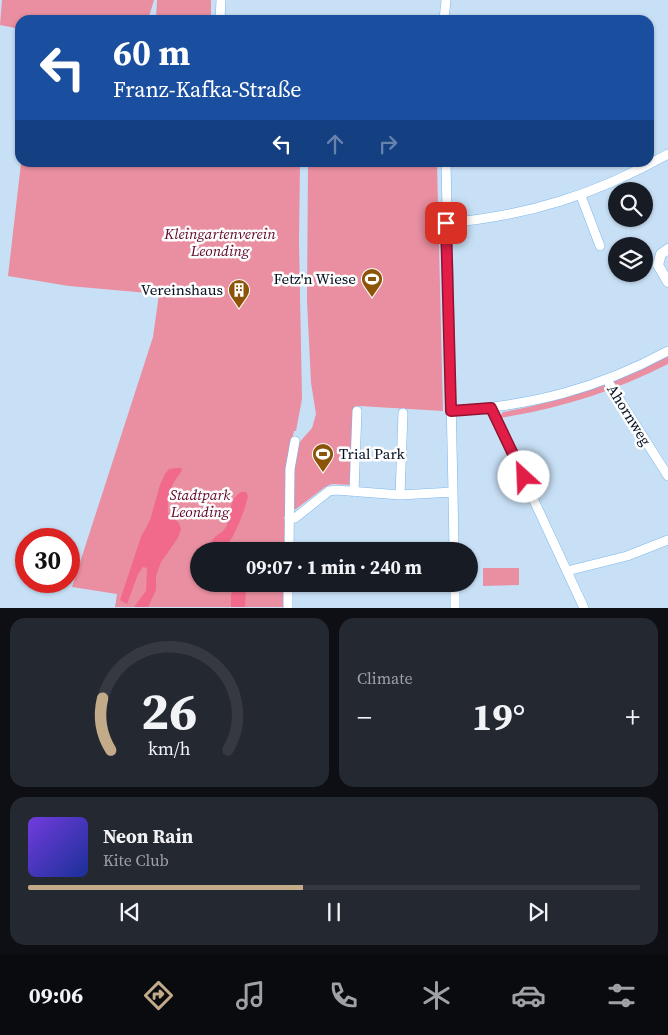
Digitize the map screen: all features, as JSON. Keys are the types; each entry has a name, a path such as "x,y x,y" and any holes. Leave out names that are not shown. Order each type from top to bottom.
{"street":[{"path":"220,15 221,0"},
{"path":"444,15 446,0"},
{"path":"654,162 668,154"},
{"path":"446,167 454,542"},
{"path":"446,223 522,212 581,196 645,167"},
{"path":"581,196 600,246"},
{"path":"668,249 661,254 658,265 668,282"},
{"path":"451,411 491,408 543,400 607,380 668,351"},
{"name":"Ahornweg","path":"607,380 668,476"},
{"path":"491,408 584,608"},
{"path":"354,492 357,411"},
{"path":"400,495 403,413"},
{"path":"289,542 290,469 296,441"},
{"path":"289,518 295,518 329,491 400,495 453,492"},
{"path":"567,571 627,556 668,540"},
{"path":"288,592 288,608"},
{"path":"455,592 455,608"}],"green space":[{"path":"2,0 154,0 150,15 15,15 15,28 0,25"},
{"path":"157,0 211,0 211,15 156,15"},
{"name":"Kleingartenverein Leonding","path":"21,167 300,167 299,241 302,399 296,431 294,431 286,466 285,542 190,542 190,592 284,592 284,607 115,607 117,594 80,588 80,562 153,337 159,294 69,286 8,276"},
{"path":"308,167 437,167 443,411 359,406 357,409 352,485 332,484 294,509 292,476 297,445 312,428 316,414 311,383 307,301"},
{"path":"668,356 668,364 607,391 543,410 499,418 503,412 546,403 608,383"},
{"path":"483,568 519,568 519,585 483,586"}],"shaded area":[{"path":"181,468 182,471 170,491 168,513 179,523 181,529 178,538 161,562 156,576 156,590 148,607 134,607 146,591 147,568 143,567 138,574 127,604 120,600 141,537 150,520 160,485 169,469"},
{"path":"241,492 246,492 248,496 234,533 229,542 212,542 226,527 233,500"},
{"path":"232,592 246,592 245,607 231,607"}],"place":[{"name":"Fetz'n Wiese","path":"372,298"},
{"name":"Vereinshaus","path":"239,309"},
{"name":"Trial Park","path":"323,473"}],"route":[{"path":"446,223 451,411 491,408 524,477"}],"park label":[{"name":"Stadtpark Leonding","path":"200,504"}]}
